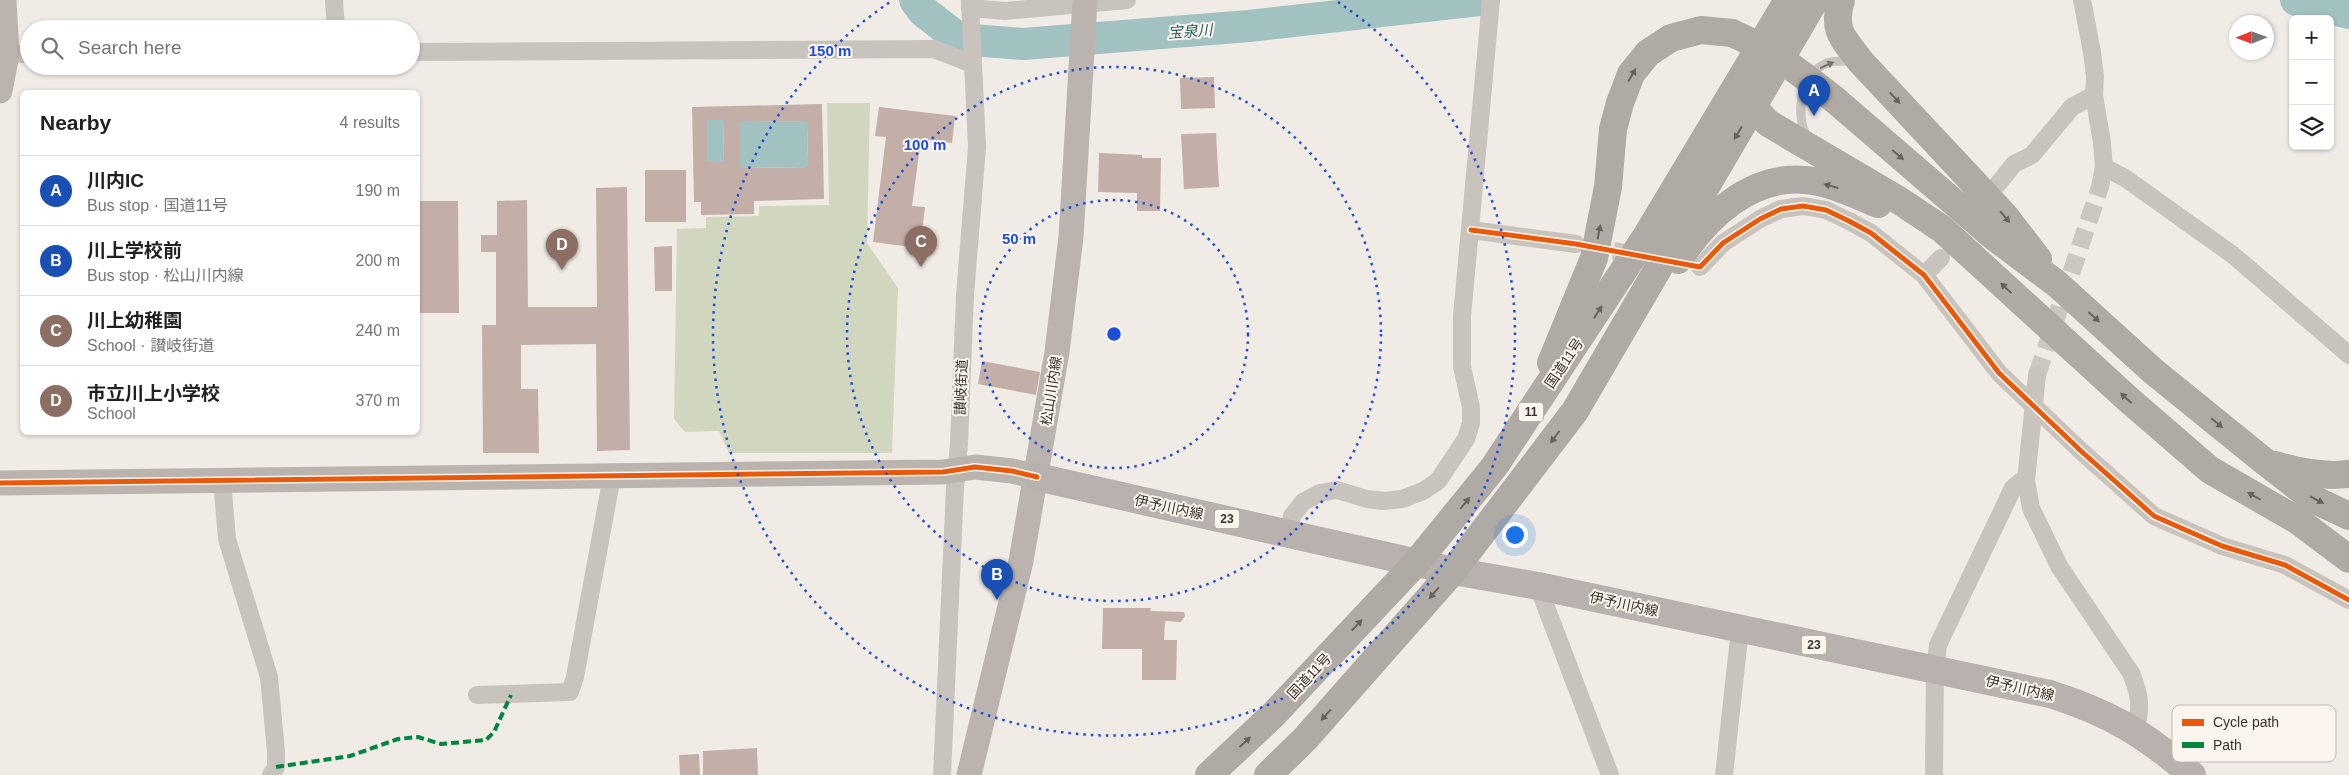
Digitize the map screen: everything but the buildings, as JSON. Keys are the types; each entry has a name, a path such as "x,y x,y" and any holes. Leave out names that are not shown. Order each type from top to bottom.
{"highway":[{"name":"国道11号","path":"1209,775 1273,715 1416,563 1494,467 1647,235 1788,0"},
{"name":"11","path":"1268,775 1305,739 1453,571 1575,411 1815,0"},
{"path":"1841,0 1836,18 1841,36 1861,62 2004,215 2058,284"},
{"path":"1543,394 1552,358 1594,258 1608,187 1613,129 1631,74 1648,53 1671,38 1701,30 1732,33 1756,43 1796,69 1835,100 1993,236 2058,284 2153,371 2264,461 2313,499 2349,516"},
{"path":"1751,60 1745,89 1753,107 1768,123 1897,199 1942,229 2128,400 2210,470 2297,520 2349,559"},
{"path":"1575,411 1599,391 1654,296 1688,246 1724,207 1750,190 1779,181 1805,180 1834,186 1942,229"},
{"path":"2264,461 2297,472 2337,476 2349,474"},
{"path":"2297,520 2349,534"}],"main road":[{"name":"伊予川内線","path":"1037,477 1453,571 1538,586 2050,694 2083,705 2136,730 2172,757"},
{"name":"伊予川内線","path":"2177,762 2192,775"}],"street":[{"path":"0,91 12,54 4,0"},
{"path":"334,0 335,20"},
{"path":"970,7 1005,11 1084,6 1127,0"},
{"path":"1289,533 1292,516 1304,502 1320,493 1337,490 1384,501 1402,499 1423,491 1438,481 1466,439 1471,424 1471,407 1465,386 1461,344 1491,0"},
{"path":"2082,0 2095,76 2094,95 2098,111 2104,167 2100,187"},
{"name":"松山川内線","path":"968,775 1022,561 1057,352 1071,237 1084,6"},
{"name":"讃岐街道","path":"942,775 965,295 977,147 970,7"},
{"path":"420,52 927,49 973,60"},
{"path":"1998,184 2014,164 2032,155 2072,107 2094,95"},
{"path":"2104,167 2125,178 2233,255 2349,355"},
{"path":"1700,266 1723,243 1760,219 1780,209 1803,206 1826,210 1871,233 1924,275 1999,373 2033,407 2154,516 2222,546 2285,565 2349,600"},
{"path":"1471,230 1576,244"},
{"path":"1924,275 1940,258"},
{"path":"2036,375 2026,480 2031,508 2059,566 2131,674 2139,692 2140,714 2136,730"},
{"path":"0,483 944,472 975,466 1012,471 1037,477"},
{"path":"477,695 570,692 575,677 612,476"},
{"path":"222,480 227,540 269,677 276,752 276,767 271,775"},
{"path":"1934,775 1935,669 1938,645 2013,488 2026,480"},
{"path":"1538,586 1610,775"},
{"path":"1724,775 1740,629"}],"lane":[{"path":"1815,152 1801,120 1802,99 1810,75 1827,63 1844,60 1861,62"}],"green space":[{"path":"827,103 870,103 867,243 898,288 892,453 729,453 719,431 685,432 674,419 677,229 706,228 706,217 759,216 759,206 829,205"}],"water":[{"path":"707,120 723,120 724,162 707,162"},
{"path":"807,121 808,167 740,168 740,122"}],"waterway":[{"name":"宝泉川","path":"915,0 923,11 959,39 1023,44 1249,26 1479,0"},
{"name":"宝泉川","path":"2296,0 2349,13"}],"tunnel":[{"path":"2037,375 2100,187"},
{"path":"1587,246 1642,256"}],"marked path":[{"path":"276,767 350,756 398,739 418,737 441,744 486,740 494,732 511,695"}],"cycle path":[{"path":"1471,230 1576,244 1700,267 1723,243 1760,219 1781,209 1803,206 1826,210 1871,233 1924,275 1999,373 2081,451 2154,516 2222,546 2285,565 2349,600"},
{"path":"0,483 943,472 975,467 1012,471 1037,477"}],"place":[{"name":"川内IC","path":"1814,116"},
{"name":"川上幼稚園","path":"921,267"},
{"name":"市立川上小学校","path":"562,270"},
{"name":"川上学校前","path":"997,600"}]}
